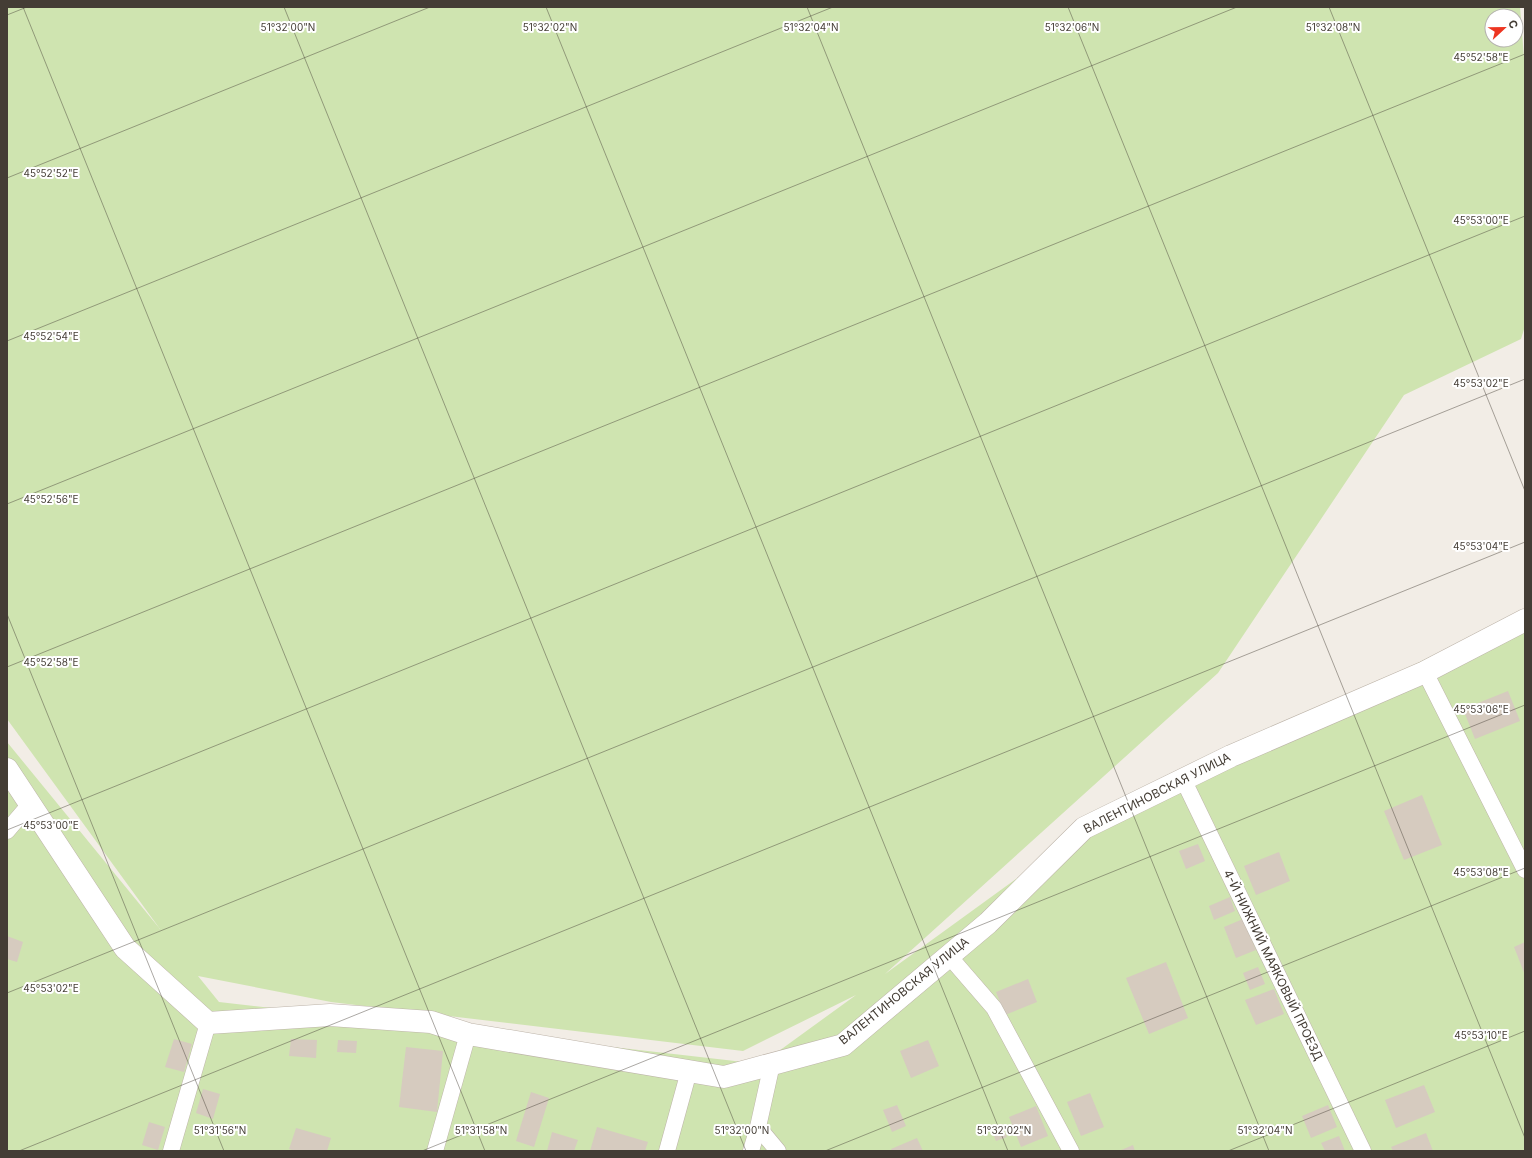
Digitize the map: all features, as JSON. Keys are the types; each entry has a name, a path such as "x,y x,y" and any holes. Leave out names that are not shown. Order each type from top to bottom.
{"street":[{"name":"ВАЛЕНТИНОВСКАЯ УЛИЦА","path":"208,1023 330,1015 431,1022 468,1034 724,1077 842,1045 988,923 1084,828 1231,756 1425,672 1525,620"},
{"path":"7,770 125,948 208,1023"}],"lane":[{"path":"1425,672 1525,870"},
{"name":"4-Й НИЖНИЙ МАЯКОВЫЙ ПРОЕЗД","path":"1183,779 1363,1151"},
{"path":"7,831 30,804"},
{"path":"949,956 994,1008 1071,1151"},
{"path":"171,1151 208,1023"},
{"path":"435,1151 468,1034"},
{"path":"751,1151 772,1064"},
{"path":"666,1151 689,1071"},
{"path":"758,1127 778,1151"}],"green space":[{"path":"7,7 1520,7 1484,8 1484,48 1523,48 1525,70 1525,326 1521,339 1404,395 1218,673 885,974 1092,824 1525,610 1525,1151 7,1151 7,742 160,929 7,719","holes":["198,976 331,1002 743,1051 856,995 761,1064 219,1002"]}],"building":[{"path":"1508,691 1520,721 1475,739 1463,709"},
{"path":"1422,795 1442,845 1404,860 1384,811"},
{"path":"1198,844 1205,861 1186,869 1179,851"},
{"path":"1279,852 1290,881 1256,895 1244,866"},
{"path":"1230,897 1235,911 1214,920 1209,906"},
{"path":"1243,919 1256,950 1236,958 1224,927"},
{"path":"7,936 23,942 17,962 7,959"},
{"path":"1525,942 1525,975 1514,947"},
{"path":"1166,962 1188,1018 1149,1034 1126,978"},
{"path":"1258,967 1265,984 1250,990 1243,973"},
{"path":"1028,979 1037,1002 1005,1015 996,992"},
{"path":"1274,989 1284,1014 1256,1025 1245,1000"},
{"path":"174,1039 192,1044 184,1072 165,1067"},
{"path":"291,1039 317,1040 316,1058 289,1056"},
{"path":"338,1040 357,1041 356,1053 337,1052"},
{"path":"928,1040 939,1066 911,1078 900,1051"},
{"path":"406,1047 443,1051 437,1112 399,1107"},
{"path":"1424,1085 1435,1112 1396,1128 1385,1100"},
{"path":"203,1089 220,1094 213,1119 196,1113"},
{"path":"531,1092 549,1098 534,1147 516,1141"},
{"path":"1090,1093 1104,1127 1081,1136 1067,1102"},
{"path":"897,1105 906,1126 892,1132 883,1110"},
{"path":"1328,1105 1337,1127 1311,1138 1302,1116"},
{"path":"1036,1106 1048,1136 1021,1147 1009,1117"},
{"path":"149,1122 165,1127 158,1150 142,1145"},
{"path":"1001,1125 1007,1137 996,1141 991,1129"},
{"path":"597,1127 648,1142 645,1151 590,1151"},
{"path":"296,1128 331,1138 327,1151 295,1151 289,1149"},
{"path":"552,1132 578,1140 574,1151 547,1151"},
{"path":"1426,1133 1433,1151 1393,1151 1391,1147"},
{"path":"1339,1136 1345,1151 1325,1151 1321,1143"},
{"path":"917,1138 923,1151 892,1151 891,1149"},
{"path":"1133,1145 1135,1151 1119,1151"}]}
